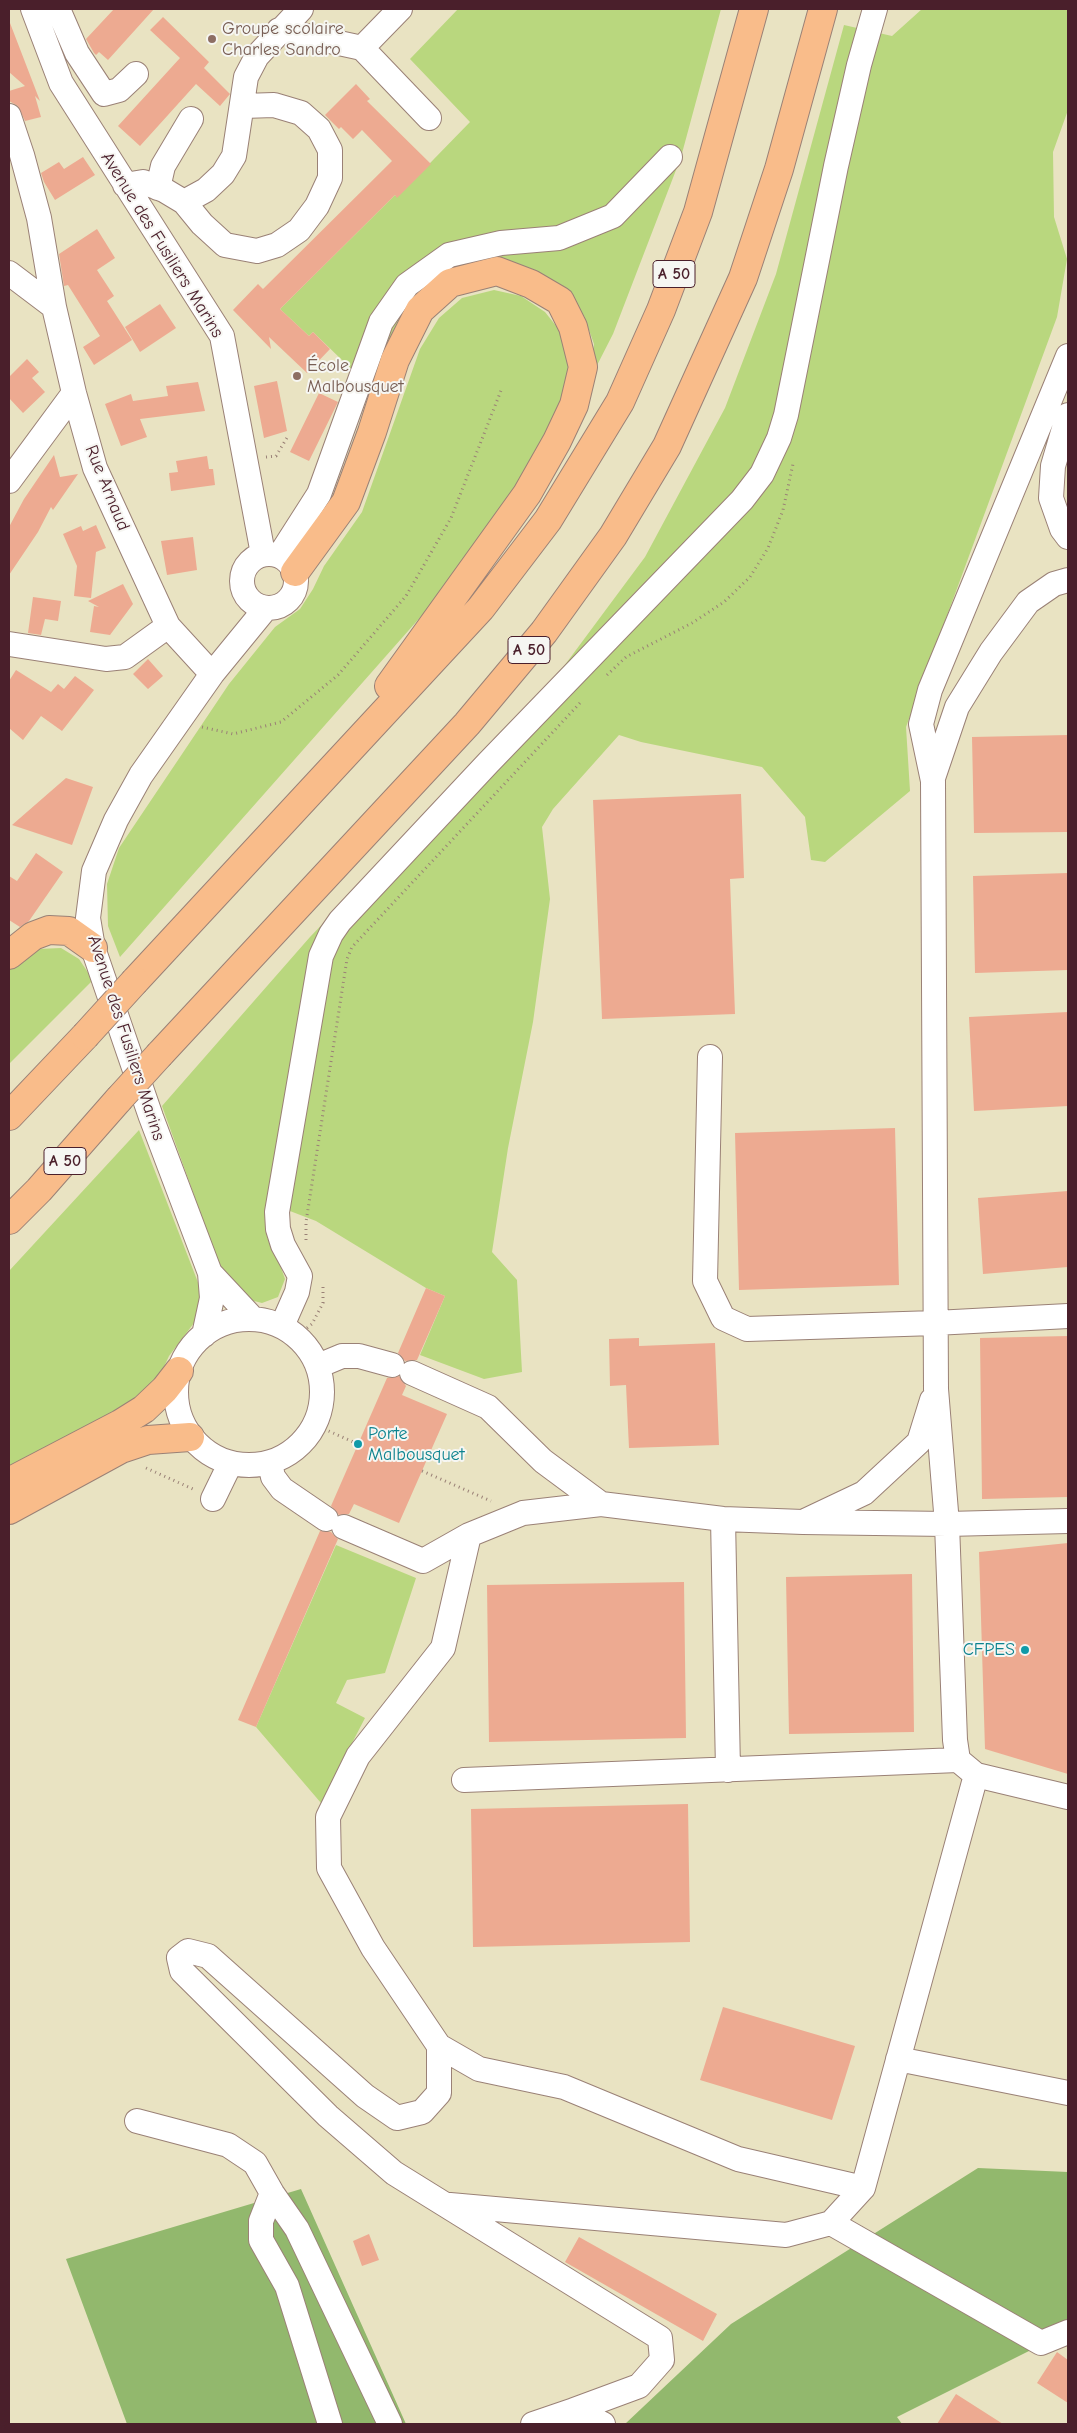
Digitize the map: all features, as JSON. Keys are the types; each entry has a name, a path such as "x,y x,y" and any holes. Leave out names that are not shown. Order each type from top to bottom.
{"highway":[{"name":"A 50","path":"9,1116 303,802 481,608 548,520 620,402 661,310 698,212 754,9"},
{"name":"A 50","path":"9,1220 39,1190 160,1054 467,724 544,632 613,536 667,446 743,278 779,169 823,9"},
{"path":"279,560 346,502 372,432 395,360 420,310 450,283 497,271 531,284 560,301 573,327 583,367 574,405 557,442 526,494 450,603 303,802"},
{"path":"11,946 49,930 69,931 93,948"},
{"path":"9,1106 54,1068"},
{"path":"9,1229 39,1190"},
{"path":"9,1482 120,1424 144,1408 166,1389 178,1371"},
{"path":"9,1510 121,1449 148,1440 190,1437"}],"street":[{"name":"Avenue des Fusiliers Marins","path":"33,9 61,83 222,336 246,459 279,560"},
{"path":"184,202 206,190 224,174 234,156 246,76 257,56 279,30 301,9"},
{"path":"362,48 400,9"},
{"path":"282,1326 297,1292 300,1276 278,1229 277,1212 321,956 331,934 340,921 488,763 742,500 762,474 779,438 786,416 836,166 859,65 875,9"},
{"path":"43,35 55,30 65,13"},
{"path":"65,13 77,53 104,94 119,90 136,74"},
{"path":"279,30 362,48 429,118"},
{"path":"125,184 143,182 184,202 202,224 225,245 257,251 276,245 299,230 317,206 330,178 330,150 319,129 301,113 274,105 243,106"},
{"name":"Rue Arnaud","path":"9,116 39,218 54,307 74,393 95,468 168,626 212,674"},
{"path":"158,188 163,166 191,119"},
{"path":"279,560 319,494 381,322 407,285 449,254 500,243 559,238 613,216 670,157"},
{"path":"9,274 54,307"},
{"path":"446,2205 786,2235 831,2223 863,2188 898,2059 967,1768 955,1740 947,1524 936,1389 932,781 921,724 930,690 1068,356"},
{"path":"9,480 74,393"},
{"path":"1068,415 1053,466 1051,498 1062,529 1068,537"},
{"path":"279,560 296,585 289,599 282,605 266,608 257,606 247,598 242,587 241,577 250,561 279,560"},
{"path":"932,781 957,707 991,652 1028,602 1054,584 1068,580"},
{"name":"Avenue des Fusiliers Marins","path":"204,1335 212,1298 210,1274 151,1117 93,948 88,918 94,871 116,820 141,775 212,674 266,608"},
{"path":"9,644 106,659 125,657 168,626"},
{"path":"710,1057 705,1281 723,1318 747,1329 935,1323 1068,1316"},
{"name":"Avenue des Fusiliers Marins","path":"210,1274 253,1319"},
{"path":"253,1319 282,1326 296,1335 308,1349 318,1366 322,1386 321,1406 315,1425 304,1442 288,1454 270,1463 250,1466 230,1464 208,1453 190,1437 176,1406 178,1371 188,1351 204,1335 218,1325 235,1320 253,1319"},
{"path":"318,1366 342,1356 359,1356 402,1369 488,1407 543,1460 602,1504"},
{"path":"804,1522 864,1493 919,1442 936,1389"},
{"path":"270,1463 273,1477 282,1489 335,1523 423,1561 469,1535 523,1513 602,1504 723,1519 804,1522 947,1524 1068,1521"},
{"path":"213,1499 230,1464"},
{"path":"723,1519 728,1770"},
{"path":"469,1535 443,1648 358,1756 328,1817 329,1868 372,1948 439,2046 479,2069 564,2087 738,2159 863,2188"},
{"path":"464,1780 728,1770 967,1768 1068,1796"},
{"path":"439,2046 439,2093 422,2112 397,2118 365,2096 208,1956 188,1951 179,1958 182,1971 328,2116 394,2173 660,2338 662,2360 639,2386 533,2424"},
{"path":"898,2059 1068,2093"},
{"path":"137,2121 228,2145 255,2163 272,2193 297,2229 390,2424"},
{"path":"272,2193 261,2221 261,2240 287,2286 330,2424"},
{"path":"831,2223 1041,2343 1068,2332"},
{"path":"574,2410 603,2424"}],"path":[{"path":"182,716 199,726 233,734 281,722 338,675 406,596 451,518 502,388"},
{"path":"246,459 276,456 288,436"},
{"path":"315,1425 358,1444"},
{"path":"141,1467 148,1468 213,1499"},
{"path":"422,1471 491,1501"}],"green space":[{"path":"458,9 721,9 681,157 613,334 591,377 594,344 584,316 568,295 544,277 519,265 490,261 456,268 421,290 400,317 381,357 372,389 313,332 309,336 280,309 395,195 397,197 470,122 410,59"},
{"path":"922,9 1068,9 1068,110 1053,152 1054,217 1067,259 1057,317 906,727 910,791 825,862 811,860 805,817 762,767 641,742 619,735 553,809 542,827 550,899 533,1022 508,1148 492,1252 517,1280 522,1372 484,1379 420,1355 445,1296 426,1288 316,1221 269,1203 266,1217 267,1237 285,1279 278,1297 262,1303 238,1297 222,1273 162,1106 310,937 547,689 645,557 725,408 776,274 844,25 892,36"},
{"path":"494,290 521,296 545,312 561,332 570,368 556,419 477,553 120,957 108,926 107,884 119,848 229,684 275,627 300,609 313,589 324,566 362,512 420,349 439,318 462,298"},
{"path":"61,948 79,959 93,980 9,1064 9,969 38,949"},
{"path":"139,1130 199,1285 203,1311 169,1356 156,1384 133,1409 9,1472 9,1271"},
{"path":"336,1545 416,1578 385,1673 347,1680 336,1703 365,1718 321,1803 256,1727"},
{"path":"978,2168 1068,2172 1068,2338 1063,2334 897,2417 902,2424 625,2424 731,2324"},
{"path":"301,2189 406,2424 127,2424 66,2259"}],"building":[{"path":"114,9 154,9 108,60 99,52 96,55 86,39"},
{"path":"163,17 209,62 204,68 230,94 220,106 196,84 140,146 118,126 180,58 150,30"},
{"path":"10,23 40,101 35,96 41,117 25,121 18,106 9,101 9,91 25,86 9,72"},
{"path":"356,84 370,99 367,101 431,164 397,198 395,195 280,309 309,336 313,332 330,349 307,373 269,337 271,349 233,310 258,284 263,289 392,161 362,130 353,139 341,127 339,129 325,115"},
{"path":"83,157 95,175 55,200 41,173 59,162 64,169"},
{"path":"97,229 115,258 97,270 114,296 107,301 132,340 94,365 83,347 100,336 68,285 64,286 59,254"},
{"path":"160,304 176,328 140,352 125,327"},
{"path":"27,359 39,372 32,378 45,392 23,413 9,398 9,377"},
{"path":"277,381 287,431 264,438 254,386"},
{"path":"198,382 205,411 140,419 147,437 121,446 105,404 131,394 133,401 168,396 166,386"},
{"path":"319,393 338,402 309,461 290,452"},
{"path":"54,455 60,477 78,474 53,510 51,507 38,532 9,575 9,527 24,499"},
{"path":"207,456 209,469 213,469 215,485 171,491 169,473 178,472 176,461"},
{"path":"96,525 106,548 96,552 91,598 74,596 77,566 63,534 81,526 83,531"},
{"path":"193,537 197,570 167,575 161,541"},
{"path":"123,584 133,604 110,635 90,632 94,606 99,607 88,601"},
{"path":"33,597 61,601 58,621 45,619 41,635 28,633"},
{"path":"148,659 163,676 148,689 133,674"},
{"path":"16,670 51,692 58,684 64,689 75,676 94,690 62,731 41,716 23,740 9,728 9,681"},
{"path":"1068,735 1068,832 974,833 972,737"},
{"path":"66,778 93,787 72,845 12,825"},
{"path":"741,794 744,878 730,879 735,1014 602,1019 593,800"},
{"path":"36,853 63,872 29,921 20,927 9,920 9,876 17,881"},
{"path":"1068,873 1068,970 975,973 973,876"},
{"path":"1068,1012 1068,1106 974,1111 969,1017"},
{"path":"895,1128 899,1285 739,1290 735,1133"},
{"path":"1068,1191 1068,1267 983,1274 978,1198"},
{"path":"426,1288 445,1296 417,1360 405,1361 398,1353"},
{"path":"1068,1336 1068,1497 982,1499 980,1338"},
{"path":"639,1338 639,1346 715,1343 719,1445 629,1448 626,1385 610,1386 609,1339"},
{"path":"399,1376 406,1386 402,1395 447,1414 399,1523 354,1504 349,1514 339,1515 331,1506 387,1378"},
{"path":"320,1531 331,1532 338,1539 256,1727 238,1720"},
{"name":"CFPES","path":"1068,1543 1068,1774 985,1749 979,1552"},
{"path":"912,1574 914,1732 789,1734 786,1577"},
{"path":"684,1582 686,1738 489,1742 487,1585"},
{"path":"688,1804 690,1942 473,1947 471,1809"},
{"path":"723,2007 855,2046 832,2120 700,2080"},
{"path":"369,2234 379,2260 362,2266 353,2241"},
{"path":"579,2237 717,2314 703,2341 565,2262"},
{"path":"1057,2352 1068,2360 1068,2403 1037,2383"},
{"path":"956,2394 1003,2424 937,2424"}],"place":[{"name":"Groupe scolaire Charles Sandro","path":"212,39"},
{"name":"École Malbousquet","path":"297,376"},
{"name":"Porte Malbousquet","path":"358,1444"},
{"name":"CFPES","path":"1025,1650"}]}
